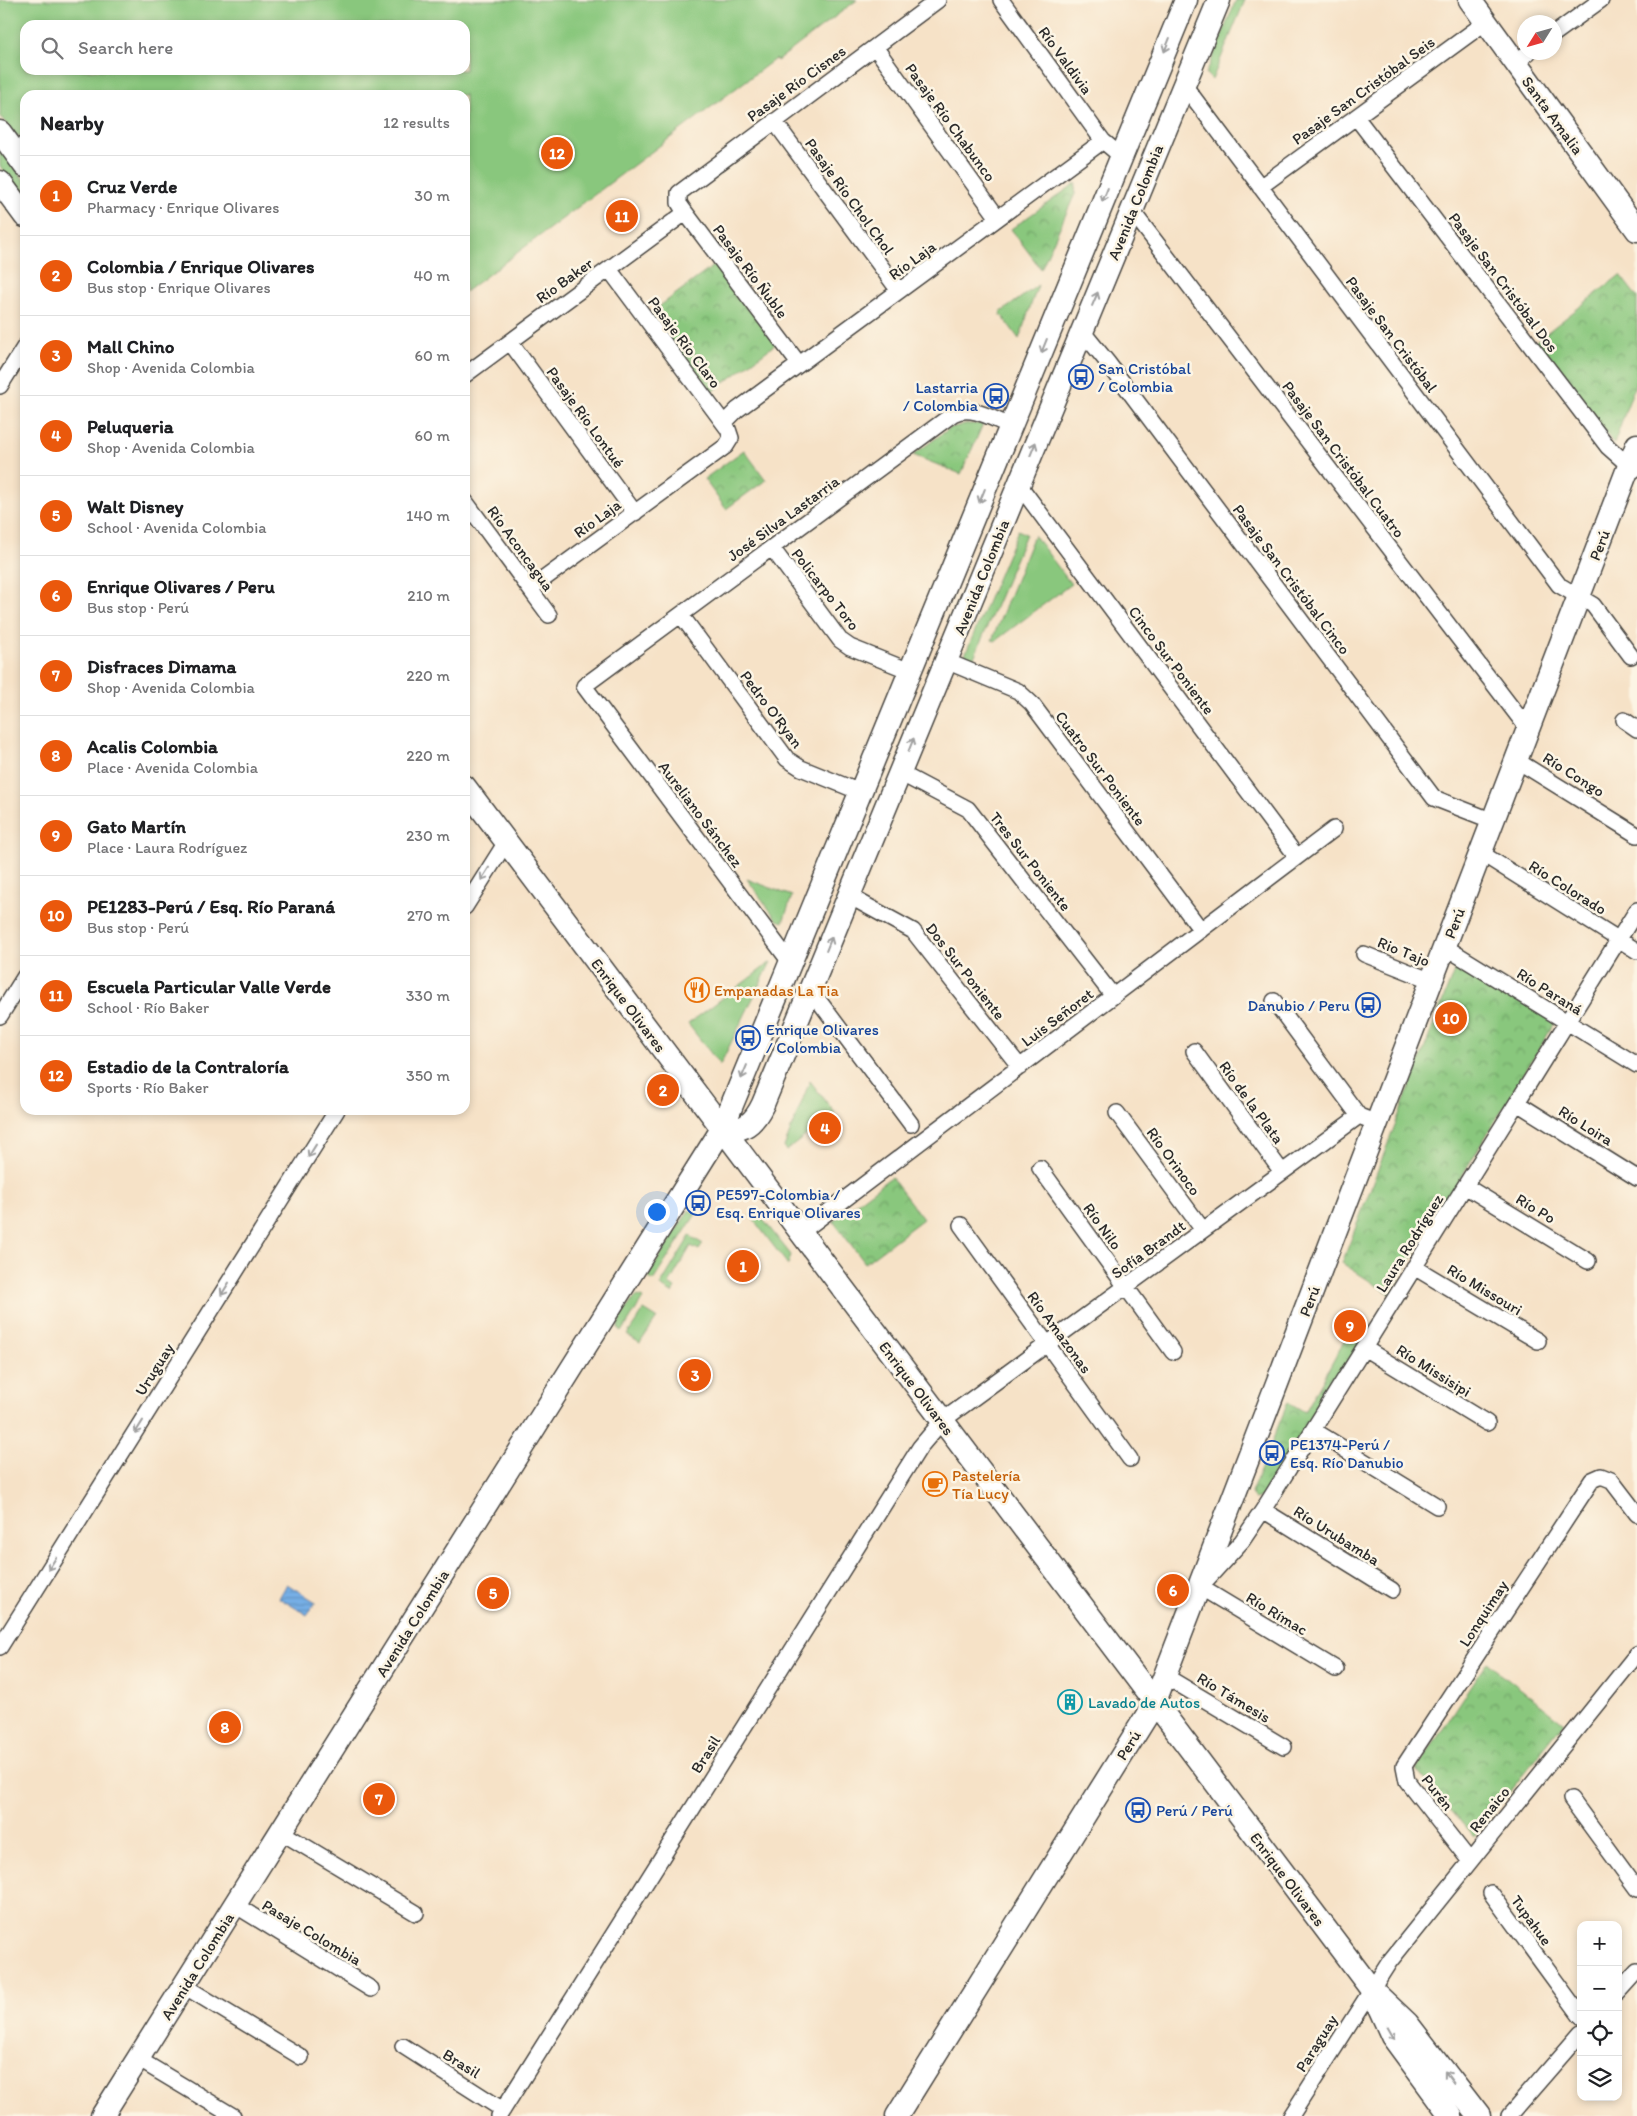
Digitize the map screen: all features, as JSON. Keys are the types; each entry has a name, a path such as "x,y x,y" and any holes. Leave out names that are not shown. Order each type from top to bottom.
{"main road":[{"name":"Avenida Colombia","path":"102,2116 722,1129 1186,0"},
{"name":"Avenida Colombia","path":"722,1129 733,1131 742,1128 754,1119 760,1111 1219,0"},
{"name":"Santa Amalia","path":"1470,0 1486,22 1517,53"},
{"name":"Santa Amalia","path":"1523,60 1637,230"},
{"path":"0,132 20,159"},
{"path":"0,182 20,209"},
{"name":"Perú","path":"897,2116 1154,1704 1200,1587 1368,1119 1432,981 1578,598 1634,461"},
{"name":"Enrique Olivares","path":"470,794 1154,1704 1371,1989 1407,2022 1479,2116"},
{"name":"Enrique Olivares","path":"1371,1989 1376,2006 1392,2036 1451,2116"}],"street":[{"name":"Pasaje Río Cisnes","path":"678,197 682,189 938,0"},
{"name":"Río Valdivia","path":"1001,0 1103,141"},
{"path":"1562,28 1601,0"},
{"name":"Pasaje San Cristóbal Seis","path":"1260,187 1486,22"},
{"name":"Pasaje Río Chabunco","path":"875,47 998,218"},
{"name":"Pasaje San Cristóbal","path":"1184,85 1560,585 1578,598 1593,605 1631,656"},
{"name":"Pasaje San Cristóbal Dos","path":"1356,117 1608,447 1634,461"},
{"name":"Pasaje Río Chol Chol","path":"774,121 899,291"},
{"path":"1103,141 1121,156"},
{"name":"Río Laja","path":"724,423 737,410 1103,141"},
{"name":"Pasaje Río Ñuble","path":"678,197 685,213 799,364"},
{"name":"Pasaje San Cristóbal Cuatro","path":"1132,211 1528,729"},
{"name":"Río Baker","path":"470,371 685,213"},
{"name":"Pasaje Río Claro","path":"609,269 724,423 731,438"},
{"name":"Pasaje San Cristóbal Cinco","path":"1082,331 1434,798 1493,821"},
{"name":"Pasaje Río Lontué","path":"510,342 634,513"},
{"path":"0,386 20,354"},
{"name":"José Silva Lastarria","path":"584,686 958,411 970,410 1010,426"},
{"name":"Río Laja","path":"530,589 726,446 731,438"},
{"name":"Cinco Sur Poniente","path":"1019,484 1297,857"},
{"name":"Río Aconcagua","path":"470,508 549,615"},
{"name":"Policarpo Toro","path":"772,548 840,640 856,650 910,671"},
{"name":"Pedro O'Ryan","path":"681,615 787,759 801,768 860,792"},
{"name":"Cuatro Sur Poniente","path":"946,662 1018,691 1032,704 1201,930"},
{"name":"Aureliano Sánchez","path":"584,686 790,962"},
{"path":"1624,720 1637,728"},
{"name":"Río Congo","path":"1516,760 1637,835"},
{"name":"Tres Sur Poniente","path":"900,773 968,809 1113,996"},
{"name":"Luis Señoret","path":"800,1232 1334,829"},
{"path":"470,899 506,842"},
{"name":"Río Colorado","path":"1481,853 1637,951"},
{"name":"Dos Sur Poniente","path":"849,896 913,931 1020,1067"},
{"name":"Laura Rodríguez","path":"1200,1587 1242,1541 1263,1510 1637,910"},
{"name":"Río Paraná","path":"1445,947 1637,1066"},
{"name":"Rio Tajo","path":"1364,954 1432,981"},
{"path":"0,1016 20,984"},
{"path":"810,989 911,1124"},
{"path":"1274,1000 1368,1119"},
{"name":"Río de la Plata","path":"1194,1051 1282,1172"},
{"name":"Río Loira","path":"1516,1103 1637,1178"},
{"name":"Río Orinoco","path":"1118,1113 1203,1230"},
{"name":"Uruguay","path":"0,1647 334,1115"},
{"name":"Sofía Brandt","path":"942,1421 1282,1172 1368,1119"},
{"name":"Río Nilo","path":"1040,1168 1173,1352"},
{"name":"Río Po","path":"1465,1186 1588,1261"},
{"name":"Río Amazonas","path":"961,1225 1130,1459"},
{"name":"Río Missouri","path":"1414,1267 1538,1341"},
{"name":"Río Missisipi","path":"1364,1348 1486,1423"},
{"name":"Brasil","path":"403,2046 501,2113 920,1446 942,1421"},
{"path":"1313,1430 1436,1506"},
{"name":"Lonquimay","path":"1404,1766 1592,1480 1601,1476 1611,1480 1637,1514"},
{"name":"Río Urubamba","path":"1263,1510 1392,1590"},
{"name":"Río Rímac","path":"1200,1587 1336,1669"},
{"name":"Renaico","path":"1371,1989 1390,1961 1469,1860 1637,1654"},
{"name":"Río Támesis","path":"1165,1676 1284,1747"},
{"name":"Purén","path":"1404,1766 1407,1781 1469,1860"},
{"path":"1571,1799 1637,1889"},
{"path":"281,1832 416,1913"},
{"name":"Tupahue","path":"1491,1893 1577,2011"},
{"name":"Pasaje Colombia","path":"235,1905 371,1988"},
{"path":"1622,1988 1637,1971"},
{"path":"184,1986 301,2056"},
{"name":"Paraguay","path":"1291,2116 1371,1989"},
{"path":"1509,2116 1577,2038"},
{"path":"138,2059 233,2116"}],"green space":[{"path":"0,0 857,0 777,61 775,59 470,288 470,90 20,90 20,136 16,136 0,116"},
{"path":"1236,0 1245,0 1212,80 1206,74"},
{"path":"0,148 20,174 20,192 0,166"},
{"path":"1076,183 1075,194 1041,269 1011,229"},
{"path":"716,264 777,343 708,395 649,314"},
{"path":"1620,275 1637,297 1637,379 1614,444 1535,342"},
{"path":"1038,285 1019,339 1000,313"},
{"path":"966,424 983,424 961,474 913,455 950,428"},
{"path":"744,450 766,480 726,509 704,479"},
{"path":"1018,530 1026,534 970,667 964,657"},
{"path":"1034,535 1071,584 995,641 992,640"},
{"path":"747,879 792,896 783,922 777,920"},
{"path":"1458,961 1556,1021 1390,1294 1342,1263"},
{"path":"771,962 720,1065 688,1024"},
{"path":"810,1081 835,1113 786,1151 784,1147"},
{"path":"891,1177 923,1219 865,1263 833,1221"},
{"path":"689,1210 696,1214 653,1281 649,1278 650,1272"},
{"path":"754,1213 761,1217 791,1255 788,1265 750,1215"},
{"path":"690,1236 703,1244 699,1250 691,1246 669,1284 675,1288 672,1293 660,1286"},
{"path":"638,1296 643,1298 622,1332 618,1328 620,1319 628,1306"},
{"path":"644,1310 657,1318 640,1343 627,1335"},
{"path":"1347,1336 1360,1343 1263,1497 1254,1499 1251,1493 1288,1402 1305,1412"},
{"path":"1487,1662 1564,1723 1474,1837 1416,1770"}],"water":[{"path":"287,1584 316,1602 307,1615 279,1598"}],"place":[{"name":"Estadio de la Contraloría","path":"557,153"},
{"name":"Escuela Particular Valle Verde","path":"622,216"},
{"name":"San Cristóbal / Colombia","path":"1081,377"},
{"name":"Lastarria / Colombia","path":"996,396"},
{"name":"Empanadas La Tia","path":"697,990"},
{"name":"Danubio / Peru","path":"1368,1005"},
{"name":"PE1283-Perú / Esq. Río Paraná","path":"1451,1018"},
{"name":"Enrique Olivares / Colombia","path":"748,1038"},
{"name":"Colombia / Enrique Olivares","path":"663,1090"},
{"name":"Peluqueria","path":"825,1128"},
{"name":"PE597-Colombia / Esq. Enrique Olivares","path":"698,1203"},
{"name":"Cruz Verde","path":"743,1266"},
{"name":"Gato Martín","path":"1350,1326"},
{"name":"Mall Chino","path":"695,1375"},
{"name":"PE1374-Perú / Esq. Río Danubio","path":"1272,1453"},
{"name":"Pastelería Tía Lucy","path":"935,1484"},
{"name":"Enrique Olivares / Peru","path":"1173,1590"},
{"name":"Walt Disney","path":"493,1593"},
{"name":"Lavado de Autos","path":"1070,1702"},
{"name":"Acalis Colombia","path":"225,1727"},
{"name":"Disfraces Dimama","path":"379,1799"},
{"name":"Perú / Perú","path":"1138,1810"}]}
